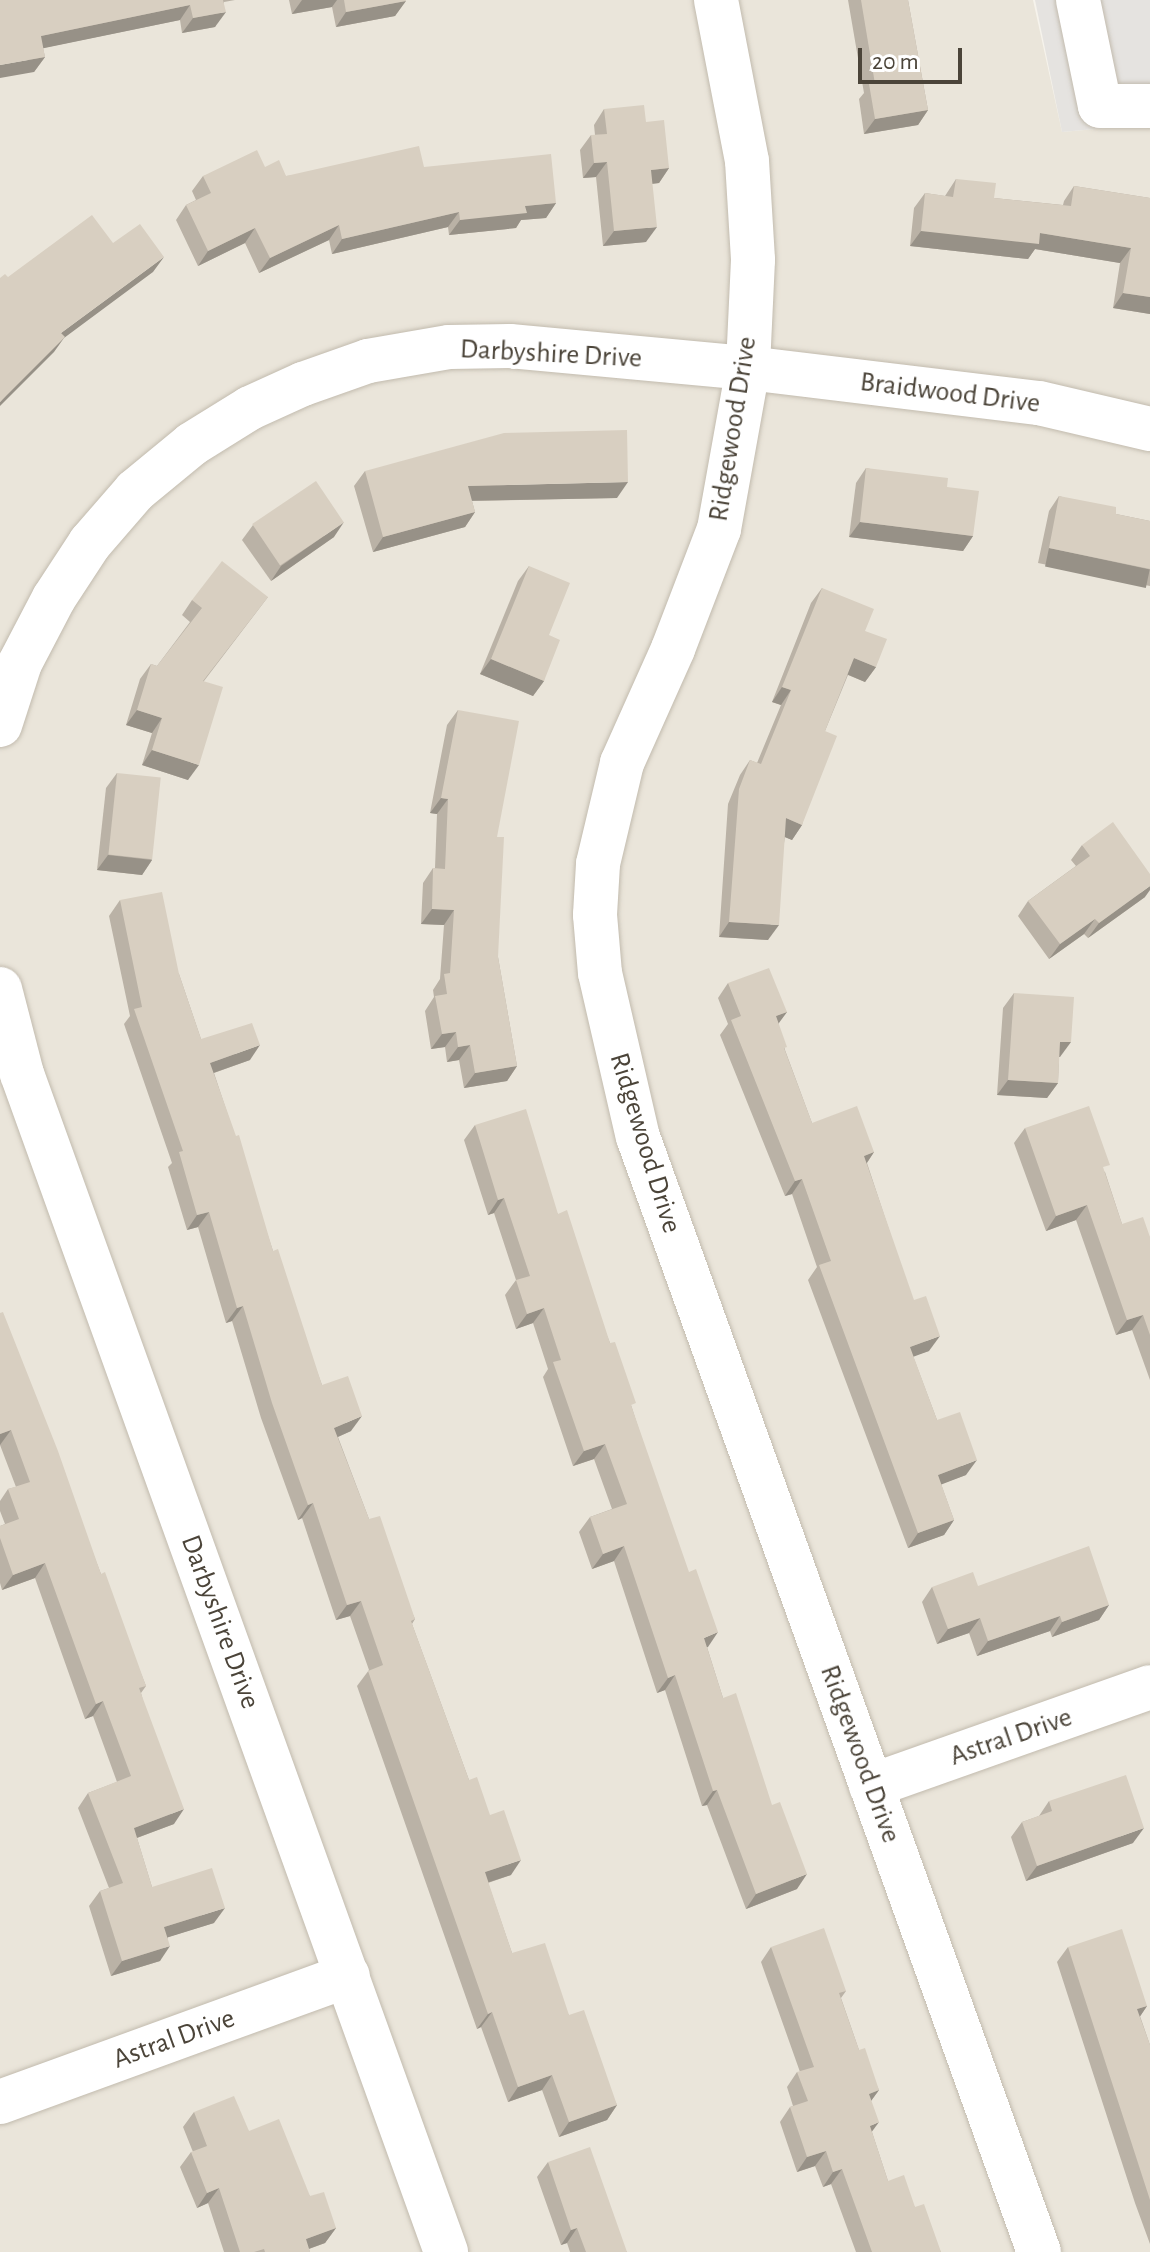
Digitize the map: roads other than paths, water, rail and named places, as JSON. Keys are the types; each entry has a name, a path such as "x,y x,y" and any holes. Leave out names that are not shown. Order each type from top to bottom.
{"street":[{"name":"Ridgewood Drive","path":"716,0 747,161 753,260 748,368 719,529 673,649 622,763 598,864 595,915 600,973 638,1137 1039,2252"},
{"path":"1078,0 1100,106 1150,106"},
{"name":"Darbyshire Drive","path":"0,725 20,663 54,598 90,543 135,491 192,444 250,408 303,384 368,361 449,347 510,346 748,368"},
{"name":"Braidwood Drive","path":"748,368 1039,403 1150,429"},
{"name":"Darbyshire Drive","path":"0,989 28,1089 446,2252"},
{"name":"Astral Drive","path":"871,1786 1150,1687"},
{"name":"Astral Drive","path":"0,2102 348,1975"}]}
